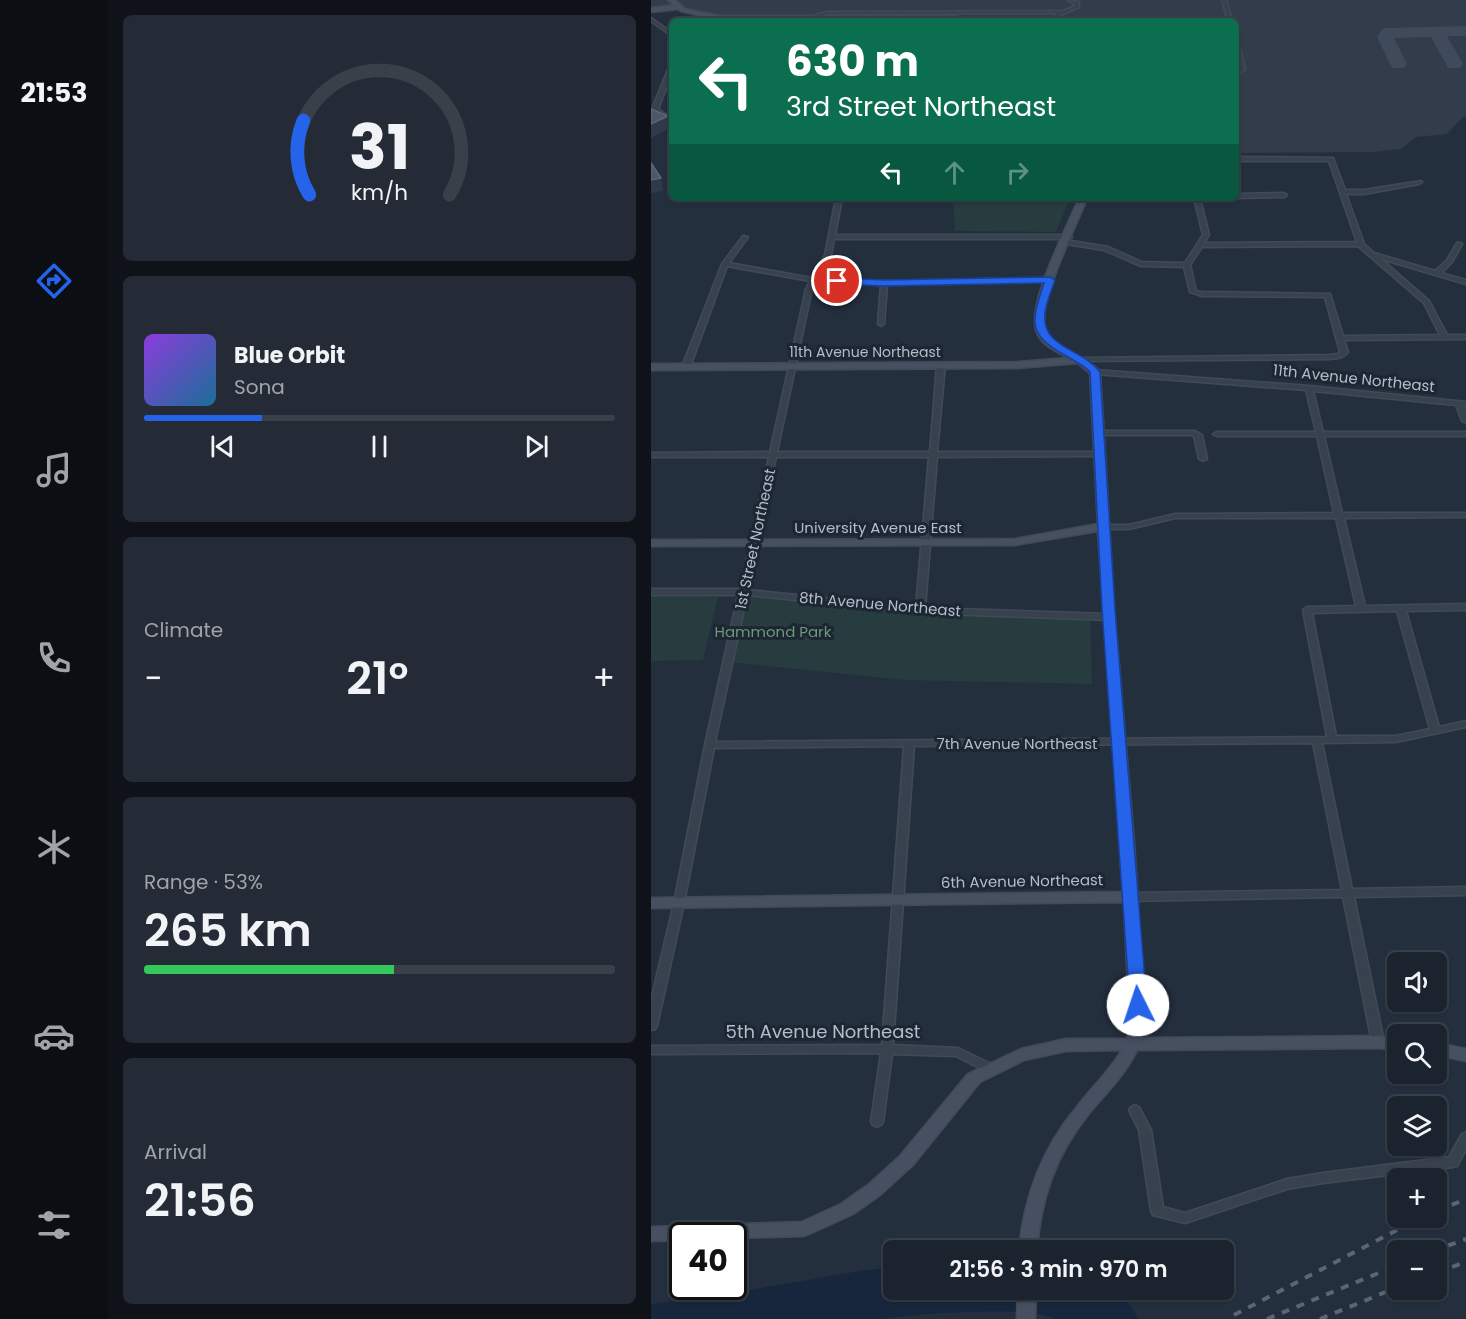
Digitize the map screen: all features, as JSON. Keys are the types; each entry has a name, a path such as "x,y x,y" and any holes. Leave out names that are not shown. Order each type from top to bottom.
{"street":[{"path":"671,0 677,7"},
{"path":"1055,18 1077,7 1077,3 1069,0"},
{"path":"1224,0 1229,18"},
{"path":"651,10 677,7 699,15 719,18 951,18"},
{"path":"818,18 819,15 828,13 1063,12"},
{"path":"651,19 669,33"},
{"path":"1239,56 1242,69 1239,72"},
{"path":"669,74 655,109 669,120"},
{"path":"1239,159 1331,159 1361,244 1369,254 1427,302 1444,337"},
{"path":"1342,192 1364,192 1419,182"},
{"path":"1239,196 1284,195"},
{"name":"1st Street Northeast","path":"651,1026 792,366 813,280 828,255 838,201"},
{"path":"1028,1240 1030,1217 1043,1171 1074,1121 1124,1062 1134,1046 1138,1027 1109,617 1095,372 1050,343 1041,330 1039,313 1082,201"},
{"path":"1079,360 1340,356 1344,352 1328,295 1193,292 1187,265 1206,235 1198,201"},
{"path":"686,367 725,264 745,237"},
{"path":"832,237 1068,240 1106,248 1141,264 1187,265"},
{"path":"1201,245 1361,244"},
{"path":"1437,273 1450,261 1459,244"},
{"path":"1369,254 1466,282"},
{"path":"725,264 813,280 884,283 1050,280"},
{"path":"881,324 884,283"},
{"path":"1341,338 1466,337"},
{"name":"11th Avenue Northeast","path":"651,367 1018,365 1079,360"},
{"path":"920,610 941,365"},
{"name":"11th Avenue Northeast","path":"1095,372 1309,388 1463,404"},
{"path":"1309,388 1361,609"},
{"path":"1463,404 1466,421"},
{"path":"1100,433 1192,432 1198,435 1203,459"},
{"path":"1217,434 1466,434"},
{"path":"651,455 1101,454"},
{"path":"1104,527 1129,526 1175,516 1466,515"},
{"name":"University Avenue East","path":"651,543 1031,541 1079,529 1104,527"},
{"name":"8th Avenue Northeast","path":"651,592 744,591 920,610 1109,617"},
{"path":"1401,608 1435,730"},
{"path":"1332,740 1307,610 1466,608"},
{"name":"7th Avenue Northeast","path":"710,745 1396,739 1466,724"},
{"path":"1317,740 1378,1042"},
{"path":"877,1122 887,1049 909,744"},
{"name":"6th Avenue Northeast","path":"651,903 1466,891"},
{"path":"651,1234 803,1229 847,1209 874,1190 906,1161 973,1077 1021,1054 1066,1045 1387,1043"},
{"name":"5th Avenue Northeast","path":"651,1050 887,1049 958,1052 991,1069"},
{"path":"1447,1051 1466,1055"},
{"path":"1135,1110 1145,1130 1157,1211 1185,1218 1287,1184 1453,1162 1466,1137"},
{"path":"1026,1319 1027,1300"}],"shaded area":[{"path":"651,0 1466,0 1466,117 1463,117 1447,134 1416,137 1401,149 1373,152 1239,153 1239,18 711,15 665,7 651,8"},
{"path":"883,1269 883,1300 1126,1300 1139,1319 1054,1319 1022,1312 998,1312 944,1313 882,1319 651,1319 651,1304 681,1300 747,1300 747,1290"}],"green space":[{"path":"953,201 1069,201 1056,232 955,231"},
{"name":"Hammond Park","path":"744,592 920,610 1090,617 1092,684 905,680 729,662"},
{"name":"Hammond Park","path":"651,595 718,597 703,660 651,661"}],"building":[{"path":"651,109 668,116 651,124"},
{"path":"651,163 661,178 651,180"}],"taxiway":[{"path":"1436,32 1466,31"},
{"path":"1398,64 1385,37 1388,33 1436,32"},
{"path":"1436,32 1454,64"}],"railway":[{"path":"1447,1207 1466,1199"},
{"path":"1234,1315 1401,1228"},
{"path":"1447,1246 1466,1239"},
{"path":"1447,1269 1466,1262"},
{"path":"1267,1319 1387,1270"},
{"path":"1320,1319 1387,1292"}],"route":[{"path":"837,281 884,283 1050,280 1039,313 1043,336 1064,352 1090,366 1095,372 1108,609 1138,1005"}]}
